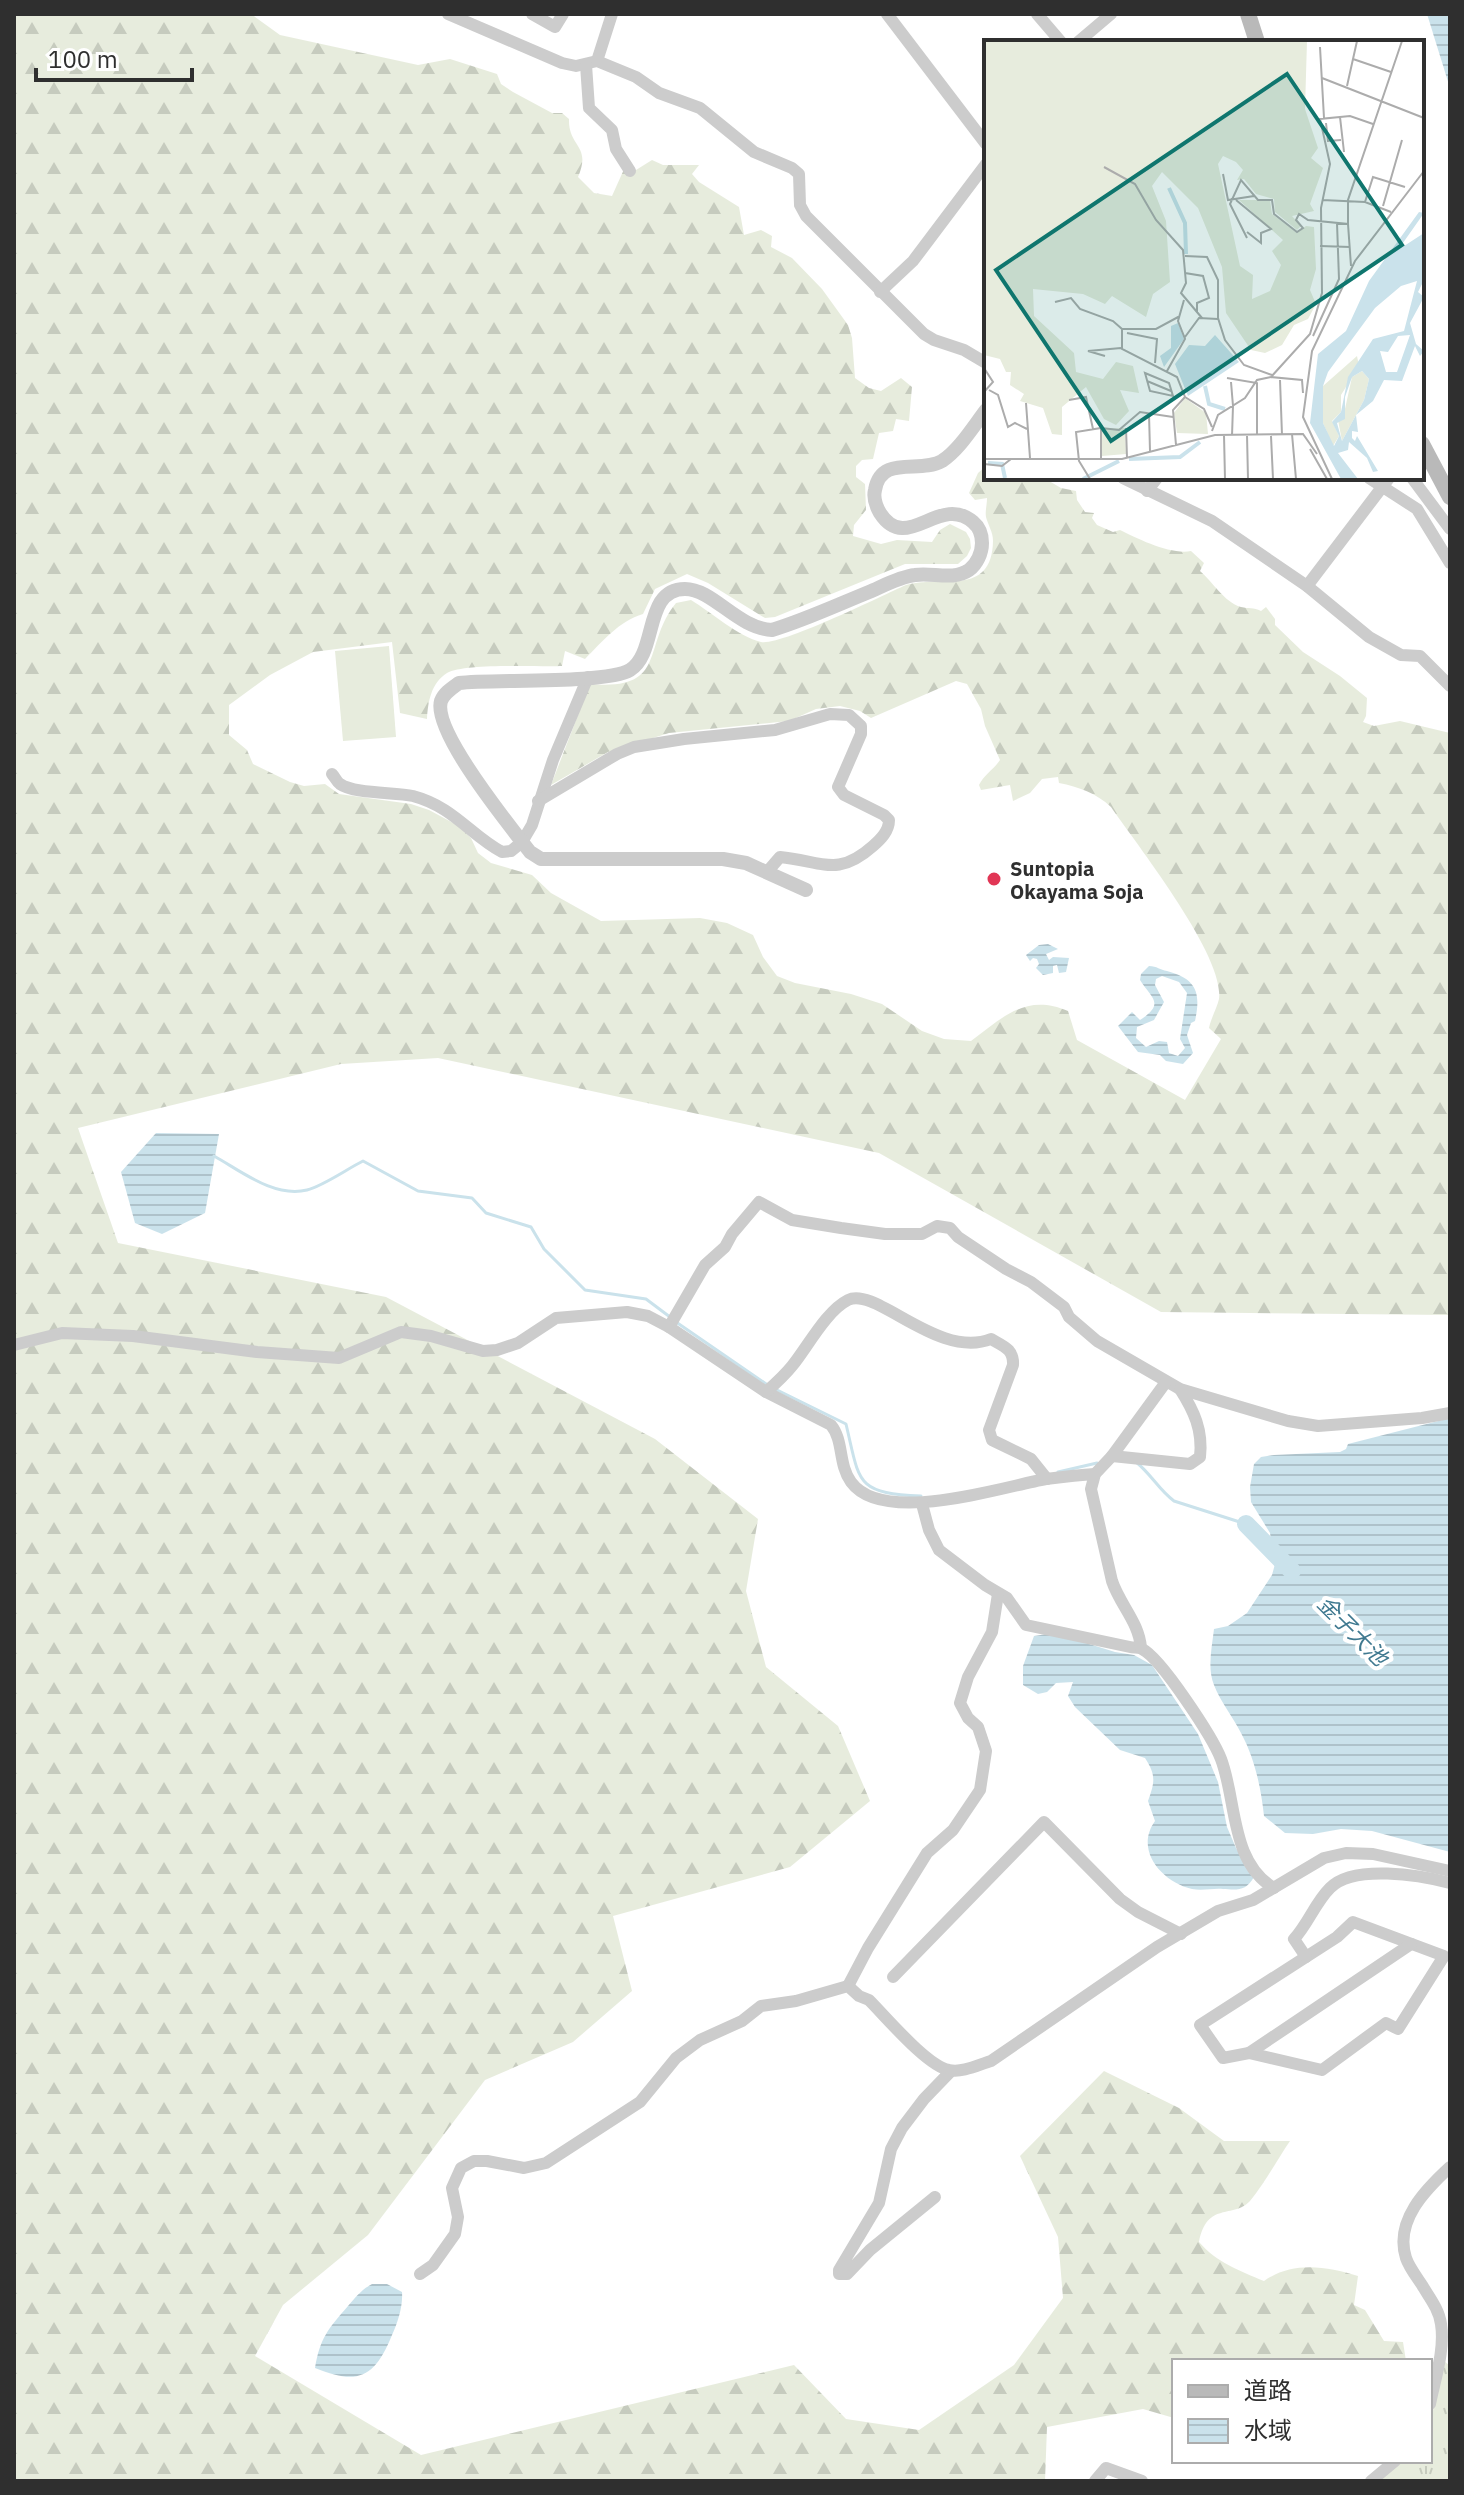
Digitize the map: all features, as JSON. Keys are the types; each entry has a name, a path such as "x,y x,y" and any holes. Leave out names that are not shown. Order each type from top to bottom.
{"main road":[{"path":"1248,14 1256,40"},
{"path":"1424,448 1450,497"}],"street":[{"path":"448,14 562,63 592,63 636,77 659,93 700,108 754,152 799,174 800,205 806,216 924,334 984,362"},
{"path":"532,14 555,27 563,14"},
{"path":"612,14 592,63 589,108 612,130 616,149 630,171"},
{"path":"887,14 984,141"},
{"path":"1037,14 1059,40"},
{"path":"1080,40 1111,14"},
{"path":"880,292 913,261 984,167"},
{"path":"806,890 746,863 723,859 541,859 522,842 449,738 441,719 441,702 445,694 459,683 615,675 632,669 641,659 658,604 666,595 682,588 698,592 748,624 772,630 915,574 950,575 969,570 981,553 982,543 981,533 971,521 953,512 906,529 898,527 879,512 874,501 875,489 880,477 889,469 944,460 984,412"},
{"path":"1127,480 1212,521 1307,586 1369,637 1401,655 1420,656 1450,686"},
{"path":"1147,491 1155,480"},
{"path":"1413,480 1450,529"},
{"path":"1307,586 1385,482 1417,509 1450,563"},
{"path":"332,774 340,784 355,789 428,801 459,819 502,852 511,851 522,842 532,825 538,801 588,677"},
{"path":"538,801 634,747 775,730 830,714 849,715 861,726 861,734 838,787 844,795 884,815 889,820 889,826 877,842 850,863 819,864 780,857 767,872"},
{"path":"669,1327 705,1265 725,1247 759,1202 792,1220 885,1234 922,1234 937,1226 950,1228 958,1237 1031,1282 1064,1307 1069,1317 1097,1341 1180,1389 1288,1421 1318,1426 1450,1413"},
{"path":"766,1392 791,1368 835,1311 848,1300 859,1298 886,1307 929,1333 969,1344 991,1339 1008,1349 1013,1356 1013,1365 989,1430 992,1440 1031,1459 1044,1475"},
{"path":"14,1345 62,1333 133,1336 257,1352 339,1358 401,1332 431,1336 472,1349 497,1350 518,1343 556,1318 627,1312 648,1316 669,1327 766,1392 831,1425 838,1433 844,1468 852,1484 873,1497 922,1504 1044,1475 1095,1474"},
{"path":"1141,1648 1139,1631 1116,1595 1104,1555 1091,1489 1095,1474 1112,1456 1166,1382"},
{"path":"1112,1456 1190,1464 1200,1457 1202,1440 1195,1412 1180,1389"},
{"path":"922,1504 929,1530 939,1550 1007,1598 1026,1625 1141,1648 1154,1658 1170,1677 1220,1756 1242,1846 1263,1881 1274,1888"},
{"path":"420,2274 438,2259 455,2234 458,2217 452,2188 461,2168 474,2161 524,2168 546,2163 640,2102 676,2058 700,2040 742,2021 761,2006 796,2001 848,1986 927,1853 953,1830 980,1790 986,1751 978,1727 968,1718 960,1703 968,1677 992,1632 998,1594"},
{"path":"893,1977 1044,1822 1120,1899 1181,1934"},
{"path":"935,2197 870,2250 847,2274 839,2274 879,2203 891,2149 924,2099 951,2071 991,2061 1157,1947 1218,1911 1253,1900 1324,1858 1346,1853 1373,1854 1450,1871"},
{"path":"1306,1957 1294,1939 1318,1902 1336,1882 1347,1877 1402,1874 1450,1883"},
{"path":"1249,2053 1322,2070 1386,2023 1398,2029 1444,1956 1353,1922 1306,1957 1200,2025 1223,2058 1249,2053 1411,1944"},
{"path":"848,1986 869,2000 926,2058 951,2071"},
{"path":"1432,2398 1445,2359 1439,2314 1410,2266 1404,2248 1415,2204 1432,2182 1450,2167"},
{"path":"1371,2481 1393,2463"},
{"path":"1095,2481 1106,2468 1142,2481"}],"green space":[{"path":"14,14 251,14 280,35 418,65 450,59 497,74 501,84 513,92 569,119 582,158 578,177 594,193 612,196 625,167 636,170 652,160 663,165 699,165 692,174 699,182 739,207 744,235 761,230 772,236 771,247 792,258 822,289 848,325 855,378 869,388 881,391 901,378 912,387 909,421 896,419 893,431 879,433 873,459 862,460 856,466 856,477 865,484 866,510 854,525 853,536 881,544 897,540 932,542 940,530 950,524 966,532 971,548 958,564 905,564 775,617 765,618 708,583 687,574 655,589 643,614 619,627 585,659 565,651 562,666 485,667 447,673 434,687 427,719 400,713 392,642 313,652 270,675 229,705 229,735 247,750 253,764 304,786 325,784 339,794 411,804 429,810 457,825 471,838 478,853 491,863 532,875 551,893 601,921 700,918 727,923 753,935 763,957 777,976 882,1004 922,1031 944,1039 971,1041 1005,1016 1027,1006 1053,1006 1068,1011 1077,1040 1185,1100 1221,1039 1209,1028 1219,999 1217,980 1194,929 1111,807 1099,798 1059,783 1058,777 1042,779 1030,793 1013,801 1010,785 981,790 981,781 1000,760 981,709 967,684 956,681 871,718 860,711 840,706 816,709 789,721 669,733 608,752 551,785 590,684 615,684 632,680 643,673 665,619 676,603 691,600 725,624 761,642 809,629 906,585 962,581 974,577 984,571 993,541 986,517 987,498 975,500 969,493 978,473 984,468 984,480 1047,480 1061,488 1076,491 1077,500 1085,512 1094,513 1092,518 1097,525 1113,532 1120,530 1164,548 1191,551 1204,563 1200,571 1229,601 1261,611 1266,607 1275,619 1275,625 1303,652 1367,698 1363,722 1374,726 1400,721 1450,733 1450,1315 1161,1312 879,1153 438,1058 341,1064 78,1128 118,1243 386,1297 655,1439 758,1519 746,1591 766,1667 838,1726 870,1801 790,1867 613,1916 632,1991 573,2042 485,2080 368,2235 283,2305 255,2356 421,2455 794,2365 846,2419 919,2430 1014,2365 1063,2298 1058,2237 1020,2156 1104,2071 1179,2108 1224,2141 1290,2141 1250,2201 1214,2216 1203,2229 1199,2242 1237,2270 1264,2281 1286,2270 1310,2267 1358,2276 1354,2305 1365,2310 1384,2341 1403,2342 1406,2359 1172,2359 1172,2417 1143,2409 1047,2427 1045,2481 14,2481"},
{"path":"389,646 396,737 343,741 335,651"},
{"path":"1444,2361 1450,2366 1450,2481 1378,2481 1400,2463 1432,2463 1432,2412"}],"water":[{"path":"1427,14 1450,14 1450,88"},
{"path":"1048,944 1058,949 1046,954 1049,960 1053,957 1069,958 1066,972 1059,973 1057,965 1053,966 1053,973 1043,975 1036,968 1039,964 1037,959 1030,961 1026,955 1039,945"},
{"path":"1149,966 1154,967 1185,978 1194,988 1197,1011 1187,1035 1193,1053 1183,1064 1166,1061 1160,1055 1138,1052 1118,1026 1132,1012 1140,1020 1153,1009 1154,1000 1140,980 1141,974","holes":["1162,976 1179,982 1187,993 1180,1039 1185,1048 1178,1056 1169,1053 1167,1042 1159,1041 1146,1047 1136,1038 1137,1027 1154,1020 1164,1002 1155,985 1156,979"]},
{"path":"156,1133 219,1134 205,1213 162,1234 135,1223 121,1172"},
{"path":"1450,1418 1450,1852 1372,1831 1341,1829 1313,1834 1285,1833 1264,1816 1250,1753 1217,1691 1211,1672 1214,1629 1228,1626 1247,1613 1272,1575 1275,1564 1270,1533 1251,1502 1254,1464 1261,1457 1274,1455 1340,1452 1348,1444"},
{"path":"1054,1633 1134,1655 1152,1665 1198,1734 1218,1782 1227,1827 1254,1877 1248,1885 1237,1889 1192,1889 1171,1880 1154,1863 1148,1843 1155,1821 1148,1801 1153,1779 1145,1758 1120,1750 1075,1707 1068,1696 1073,1682 1056,1683 1047,1692 1038,1694 1023,1685 1023,1666 1034,1636"},
{"path":"372,2284 387,2284 402,2292 398,2319 379,2360 372,2369 354,2377 315,2368 322,2341 330,2328 359,2294"}],"waterway":[{"path":"214,1156 258,1182 282,1190 313,1188 363,1161 418,1191 472,1198 486,1213 531,1227 544,1249 585,1290 646,1299 670,1317"},
{"path":"676,1322 769,1386"},
{"path":"775,1389 846,1424 858,1472 872,1487 883,1492 921,1496"},
{"path":"1136,1462 1174,1501 1246,1524"},
{"path":"1058,1472 1097,1463"},
{"name":"金子大池","path":"1246,1524 1292,1571"}],"place":[{"name":"Suntopia Okayama Soja","path":"994,879"}]}
